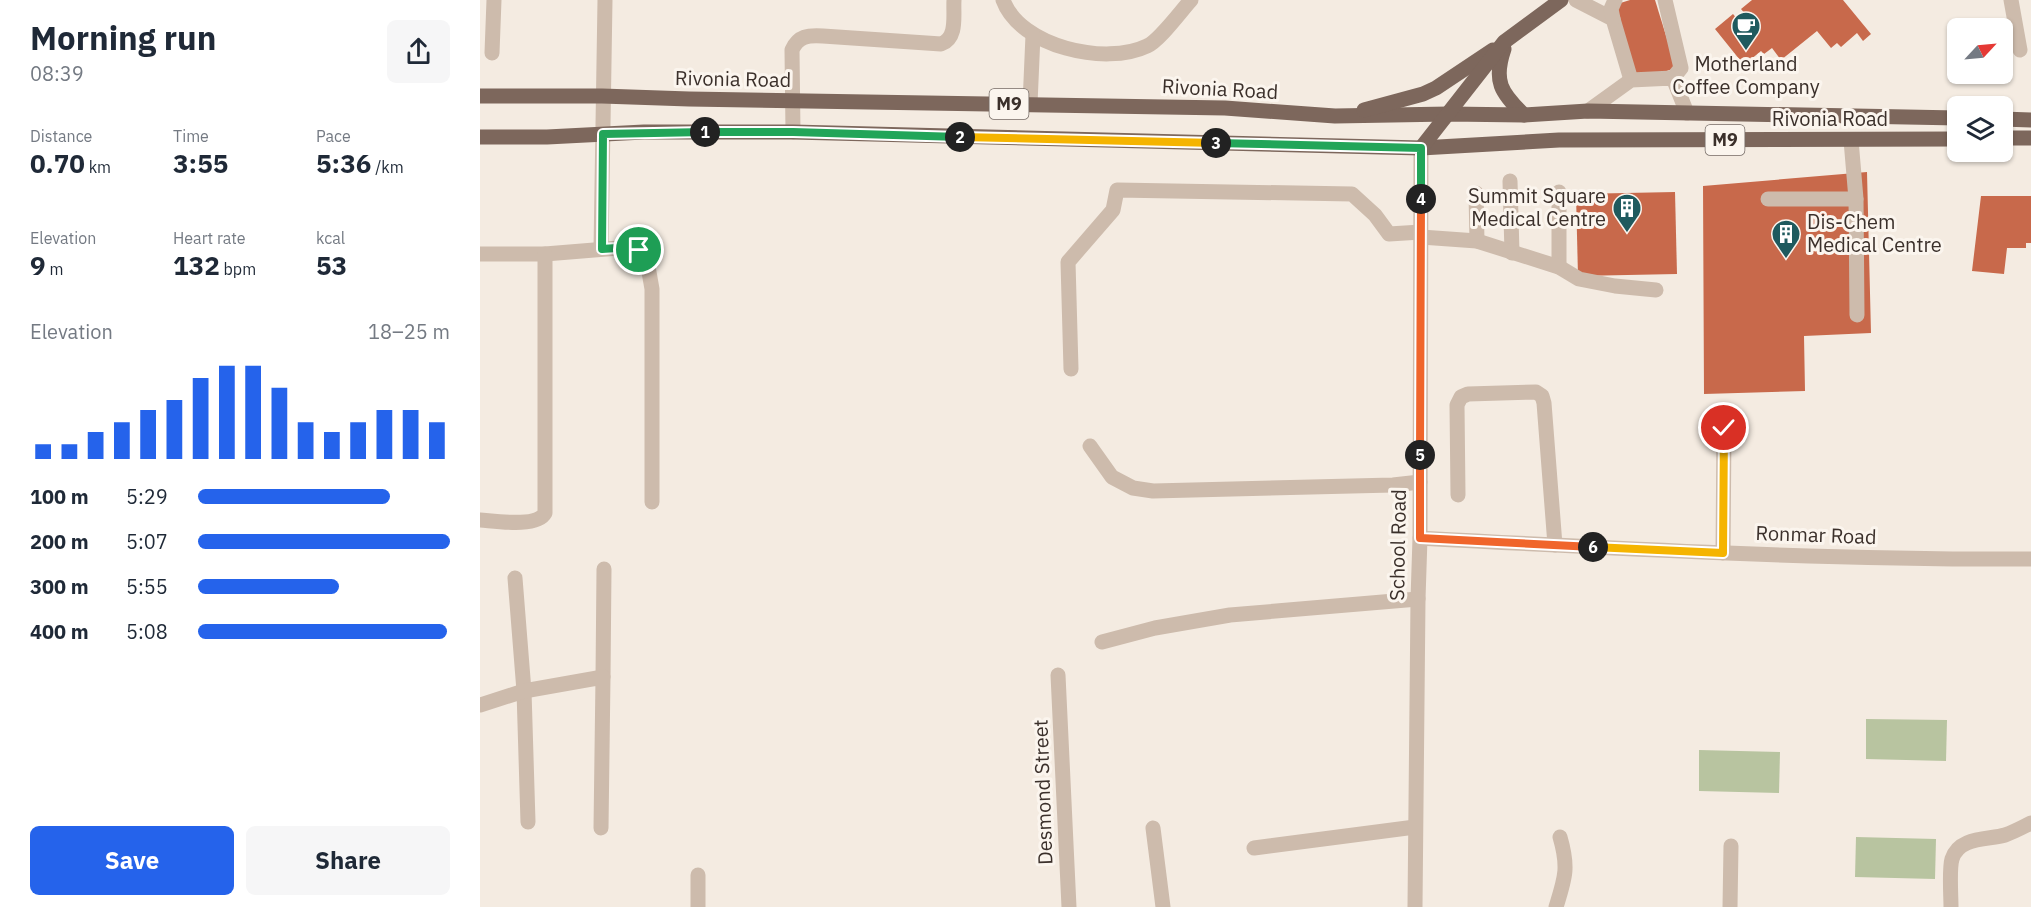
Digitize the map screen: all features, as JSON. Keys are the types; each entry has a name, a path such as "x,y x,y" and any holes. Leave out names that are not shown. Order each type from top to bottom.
{"main road":[{"path":"1335,116 1423,94 1436,88 1506,41 1561,0"},
{"path":"1421,148 1506,41"},
{"path":"1506,41 1498,75 1502,92 1524,115"},
{"name":"Rivonia Road","path":"480,96 602,96 1225,108 1335,116 1524,115 1588,111 1947,118"},
{"path":"1820,116 1841,124 1851,140"},
{"path":"2013,119 2031,120"},
{"name":"Rivonia Road","path":"480,137 793,132 1421,148 1559,140 1947,139"},
{"path":"2013,138 2031,138"}],"street":[{"path":"492,53 494,0"},
{"path":"602,249 602,96 605,0"},
{"path":"793,132 792,50 797,41 806,36 823,36 941,44 951,37 954,0"},
{"path":"1003,0 1005,7 1016,20 1033,34 1054,45 1110,55 1129,54 1150,45 1191,0"},
{"path":"1576,0 1613,18"},
{"path":"1615,0 1611,9 1631,80"},
{"path":"1588,111 1631,80 1673,78 1681,68 1665,0"},
{"path":"2011,0 2020,50"},
{"path":"1030,105 1033,34"},
{"path":"1673,78 1687,112"},
{"path":"1851,140 1856,199 1857,315"},
{"name":"School Road","path":"1415,907 1420,538 1421,148"},
{"path":"1510,181 1512,253"},
{"path":"1071,369 1068,262 1113,210 1117,190 1352,194 1375,215 1389,234 1476,241 1559,267 1579,279 1656,290"},
{"path":"1559,192 1559,267"},
{"path":"1476,193 1476,241"},
{"path":"1768,199 1856,199"},
{"path":"480,254 545,254 631,247 646,255 652,289 652,502"},
{"path":"480,520 528,522 539,520 545,513 545,254"},
{"path":"1458,495 1457,405 1461,398 1468,394 1536,392 1542,396 1544,403 1554,545"},
{"path":"1723,553 1724,428"},
{"path":"1090,446 1112,477 1133,488 1153,491 1393,485 1420,482"},
{"name":"Ronmar Road","path":"1420,538 1723,553 1938,560 2031,559"},
{"path":"601,828 603,569"},
{"path":"515,578 524,691 528,822"},
{"path":"1102,642 1155,628 1230,615 1418,599"},
{"name":"Desmond Street","path":"1058,675 1069,907"},
{"path":"480,705 524,691 603,677"},
{"path":"1951,907 1952,859 1958,851 1968,842 1982,837 2004,835 2031,823"},
{"path":"1254,848 1415,827"},
{"path":"1153,828 1163,907"},
{"path":"1556,907 1566,874 1566,857 1560,837"},
{"path":"1730,907 1731,846"},
{"path":"698,875 698,907"}],"green space":[{"path":"1866,719 1947,720 1946,761 1866,759"},
{"path":"1699,750 1780,752 1779,793 1699,791"},
{"path":"1856,837 1936,839 1935,879 1855,877"}],"building":[{"path":"1630,0 1655,0 1676,68 1638,80 1614,5"},
{"path":"1752,0 1843,0 1871,34 1863,41 1857,33 1841,47 1837,43 1831,48 1817,31 1781,60 1772,48 1764,54 1761,51 1744,65 1715,29 1733,14 1739,21 1746,15 1741,9"},
{"name":"Dis-Chem Medical Centre","path":"1867,172 1871,333 1804,336 1805,391 1704,394 1703,186"},
{"name":"Summit Square Medical Centre","path":"1675,192 1677,274 1578,276 1576,194"},
{"path":"1981,196 2031,196 2031,243 2026,243 2026,248 2007,248 2004,274 1972,271"}],"place":[{"name":"Motherland Coffee Company","path":"1746,52"},
{"name":"Summit Square Medical Centre","path":"1627,234"},
{"name":"Dis-Chem Medical Centre","path":"1786,260"}],"route":[{"path":"639,250 631,247 602,249 603,134 793,132 1421,148 1420,538 1723,553 1724,428"}]}
